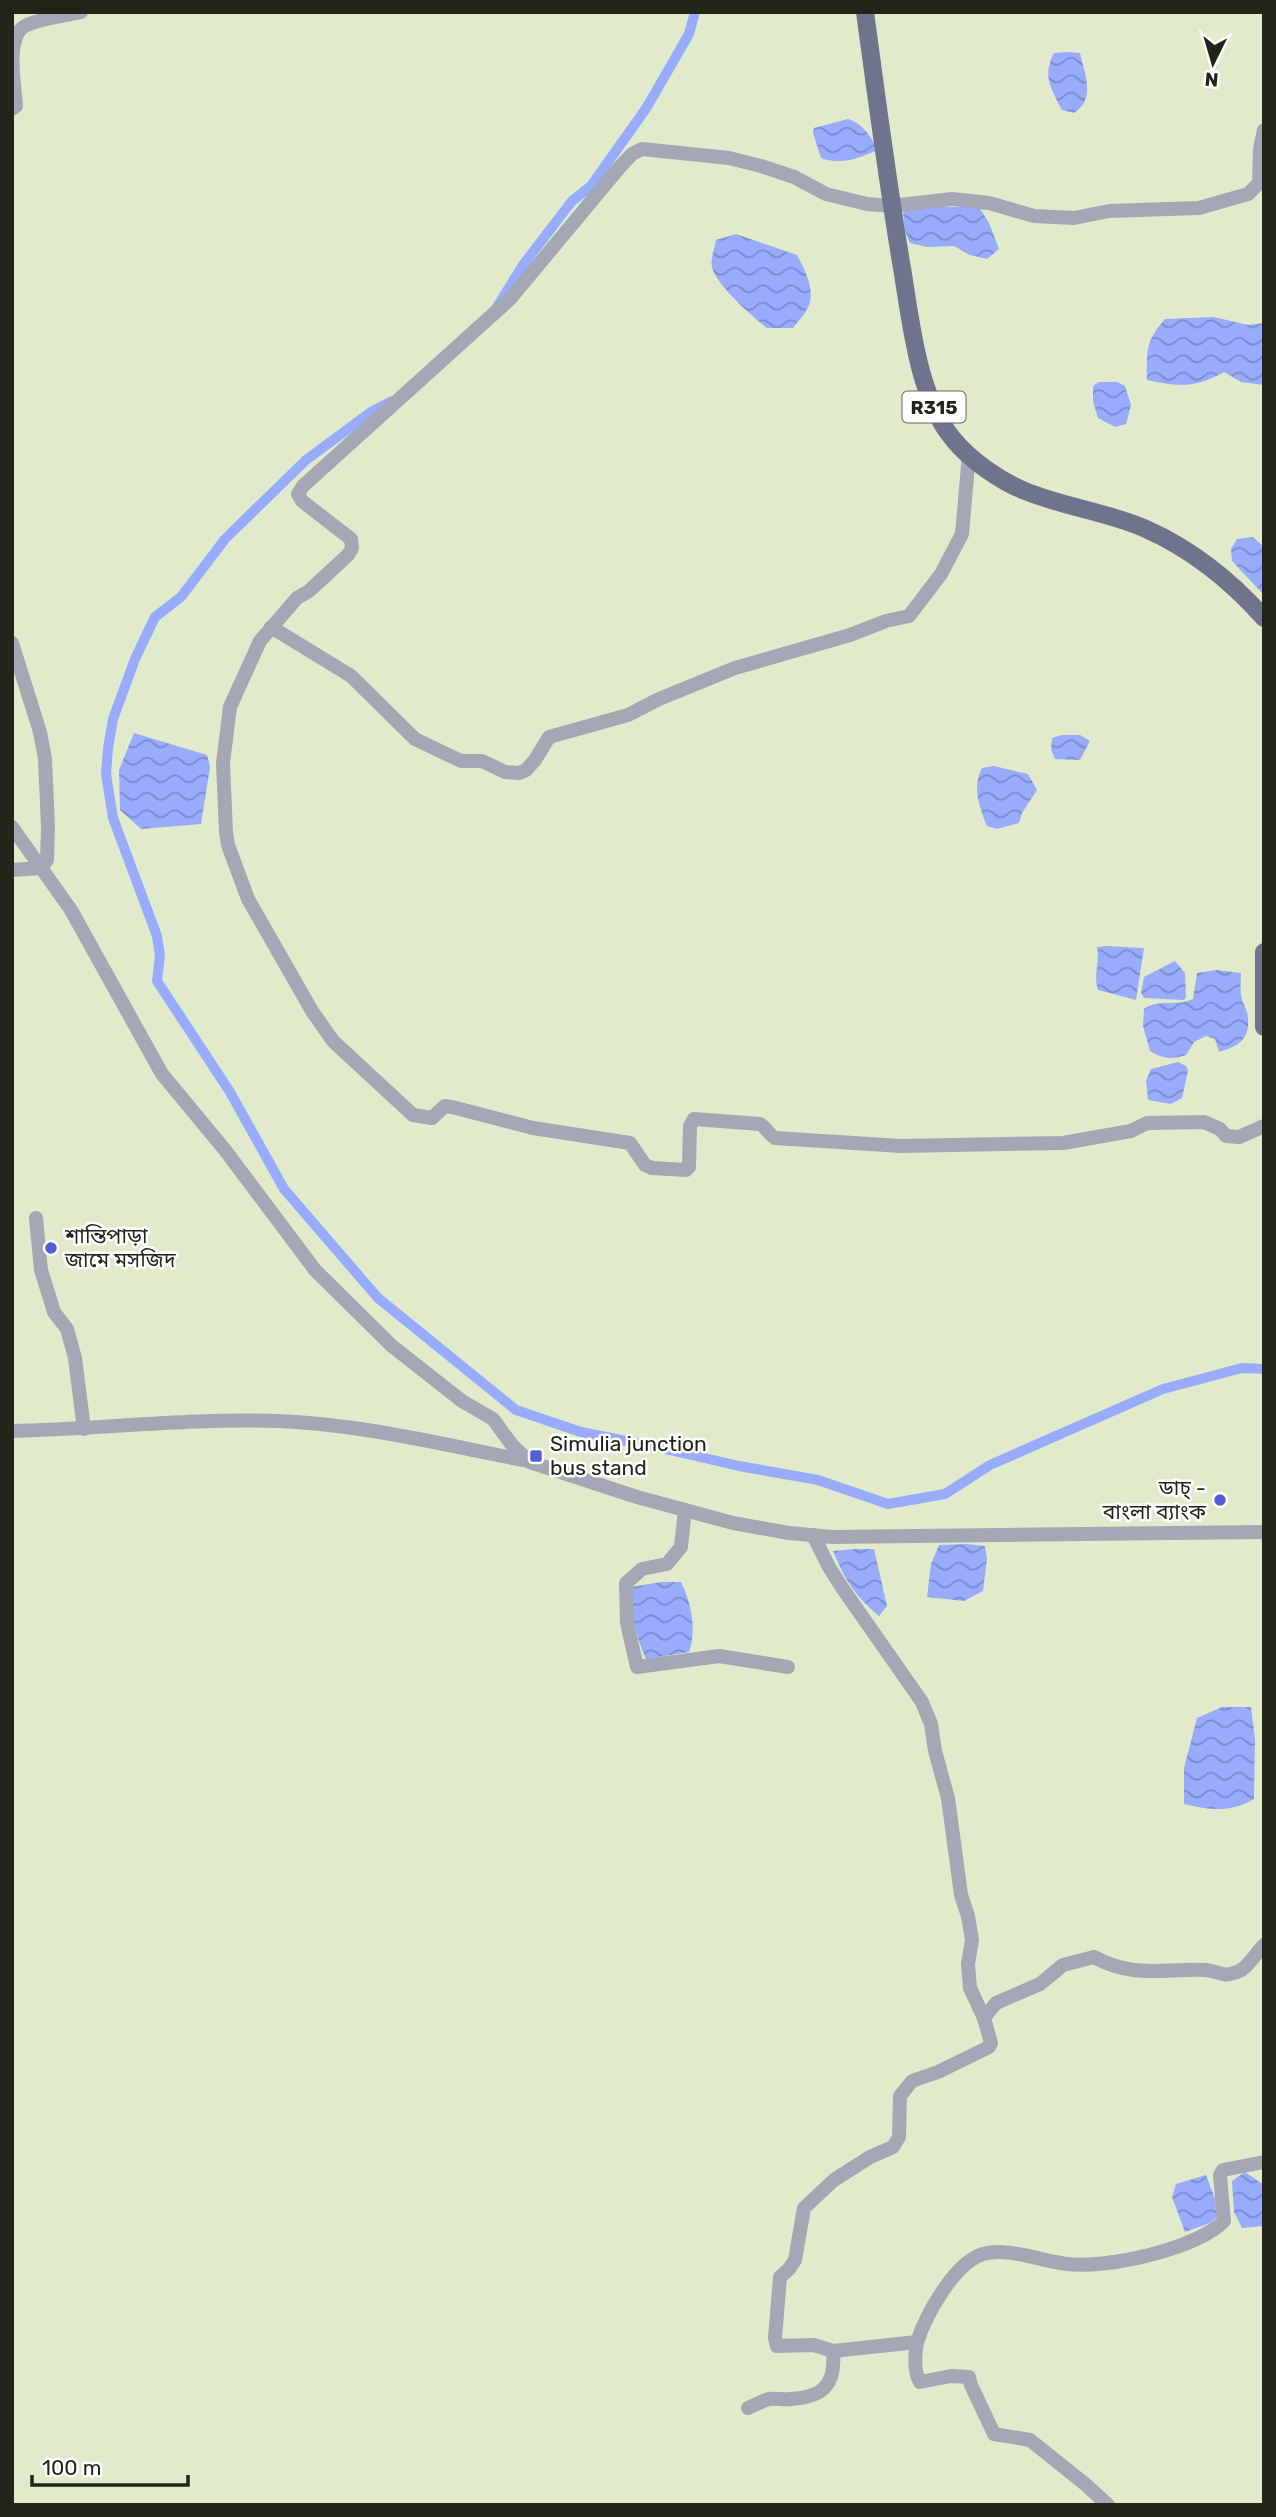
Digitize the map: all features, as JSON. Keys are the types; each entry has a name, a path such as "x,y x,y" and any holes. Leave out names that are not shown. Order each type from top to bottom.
{"main road":[{"name":"R315","path":"865,12 891,206 918,361 933,405 952,439 984,467 1024,491 1145,529 1189,553 1245,597 1264,618"},
{"path":"1264,952 1264,1027"}],"street":[{"path":"12,109 16,106 12,52 16,35 25,25 80,12"},
{"path":"1264,130 1260,149 1259,183 1248,194 1199,208 1109,211 1074,218 1034,216 989,203 952,199 891,206 867,204 826,194 794,177 729,158 650,148 632,154 510,299 303,486 298,494 302,501 351,540 352,548 348,555 309,591 297,598 260,641 230,707 224,745 223,792 228,845 248,899 312,1011 332,1041 413,1115 432,1118 445,1106 452,1107 533,1128 630,1143 645,1165 652,1168 686,1170 689,1167 690,1126 694,1119 760,1124 775,1138 901,1146 1063,1143 1131,1131 1147,1123 1204,1122 1220,1129 1226,1136 1239,1137 1264,1126"},
{"path":"271,627 351,676 415,739 461,761 482,761 505,772 519,773 535,761 549,737 628,715 659,699 735,668 909,616 941,574 962,534 969,454"},
{"path":"12,643 40,732 45,759 48,827 47,860 41,868 12,870"},
{"path":"12,827 71,911 162,1074 225,1150 315,1270 392,1346 462,1401 493,1419 512,1445 530,1462"},
{"path":"36,1218 41,1270 54,1312 67,1329 75,1358 84,1429"},
{"path":"12,1431 198,1421 278,1421 339,1426 530,1462 685,1510 733,1522 813,1535 1264,1532"},
{"path":"685,1510 681,1546 667,1564 642,1569 626,1583 627,1623 636,1667 719,1656 788,1667"},
{"path":"813,1535 842,1589 922,1702 931,1724 935,1751 948,1798 961,1895 972,1940 968,1964 970,1989 984,2018 991,2043 989,2047 912,2081 900,2096 899,2137 892,2147 870,2157 834,2180 804,2208 795,2260 780,2277 775,2338 777,2346 814,2345 833,2351 917,2342"},
{"path":"984,2018 996,2003 1040,1984 1063,1965 1094,1958 1112,1968 1144,1972 1209,1970 1221,1975 1241,1971 1264,1945"},
{"path":"1108,2505 1030,2440 994,2434 969,2377 951,2376 920,2382 915,2354 917,2342 940,2296 968,2262 981,2255 996,2252 1070,2265 1124,2262 1190,2242 1224,2221 1220,2175 1223,2170 1264,2162"},
{"path":"748,2408 768,2399 816,2395 828,2386 835,2369 833,2351"}],"water":[{"path":"1054,53 1080,53 1087,86 1085,101 1074,113 1062,110 1051,89 1048,75"},
{"path":"848,119 866,131 877,150 849,160 821,158 813,133 814,128"},
{"path":"914,207 979,207 989,223 999,249 987,259 970,255 954,246 927,247 910,243 905,231 903,212"},
{"path":"736,234 797,255 809,282 811,296 806,312 793,328 767,328 735,300 715,274 712,261 716,240"},
{"path":"1214,317 1248,325 1264,323 1264,385 1241,382 1224,372 1187,385 1147,380 1148,347 1165,319"},
{"path":"1099,382 1117,382 1125,386 1131,405 1126,424 1115,427 1098,418 1093,401 1093,386"},
{"path":"1253,537 1264,547 1264,595 1232,561 1231,549 1237,539"},
{"path":"134,733 207,755 210,767 201,824 141,829 120,810 119,770"},
{"path":"1080,735 1090,741 1080,760 1055,759 1051,750 1052,738"},
{"path":"994,766 1028,774 1037,790 1022,813 1019,823 997,829 987,826 977,789 982,768"},
{"path":"1097,947 1144,948 1136,1000 1098,990"},
{"path":"1175,961 1185,973 1184,1000 1144,998 1141,993 1144,977"},
{"path":"1216,970 1241,973 1241,996 1248,1021 1243,1039 1233,1047 1219,1052 1215,1039 1206,1036 1194,1042 1186,1055 1176,1058 1163,1057 1150,1051 1143,1026 1144,1009 1156,1004 1193,999 1197,973"},
{"path":"1178,1062 1186,1066 1188,1071 1182,1098 1171,1104 1148,1100 1146,1081 1151,1069"},
{"path":"939,1545 985,1546 987,1559 983,1591 964,1601 927,1597 931,1564"},
{"path":"874,1549 887,1606 879,1616 852,1587 833,1551"},
{"path":"681,1582 692,1616 693,1634 689,1652 646,1659 634,1624 631,1587"},
{"path":"1222,1707 1251,1707 1255,1739 1254,1799 1237,1807 1219,1809 1184,1804 1184,1768 1197,1718"},
{"path":"1245,2172 1264,2185 1264,2226 1242,2228 1234,2212 1232,2181"},
{"path":"1206,2175 1215,2199 1217,2217 1210,2223 1185,2232 1172,2197 1176,2184"}],"waterway":[{"path":"497,307 523,265 572,201 591,186 647,107 689,34 695,12"},
{"path":"392,401 371,412 306,460 225,539 181,597 155,617 135,659 113,719 106,774 113,818 157,936 160,956 157,981 230,1092 284,1189 378,1298 516,1410 581,1432 818,1480 888,1504 945,1494 990,1465 1163,1389 1242,1368 1264,1369"}],"place":[{"name":"শান্তিপাড়া জামে মসজিদ","path":"51,1248"},
{"name":"Simulia junction bus stand","path":"536,1456"},
{"name":"ডাচ্ - বাংলা ব্যাংক","path":"1220,1500"}]}
